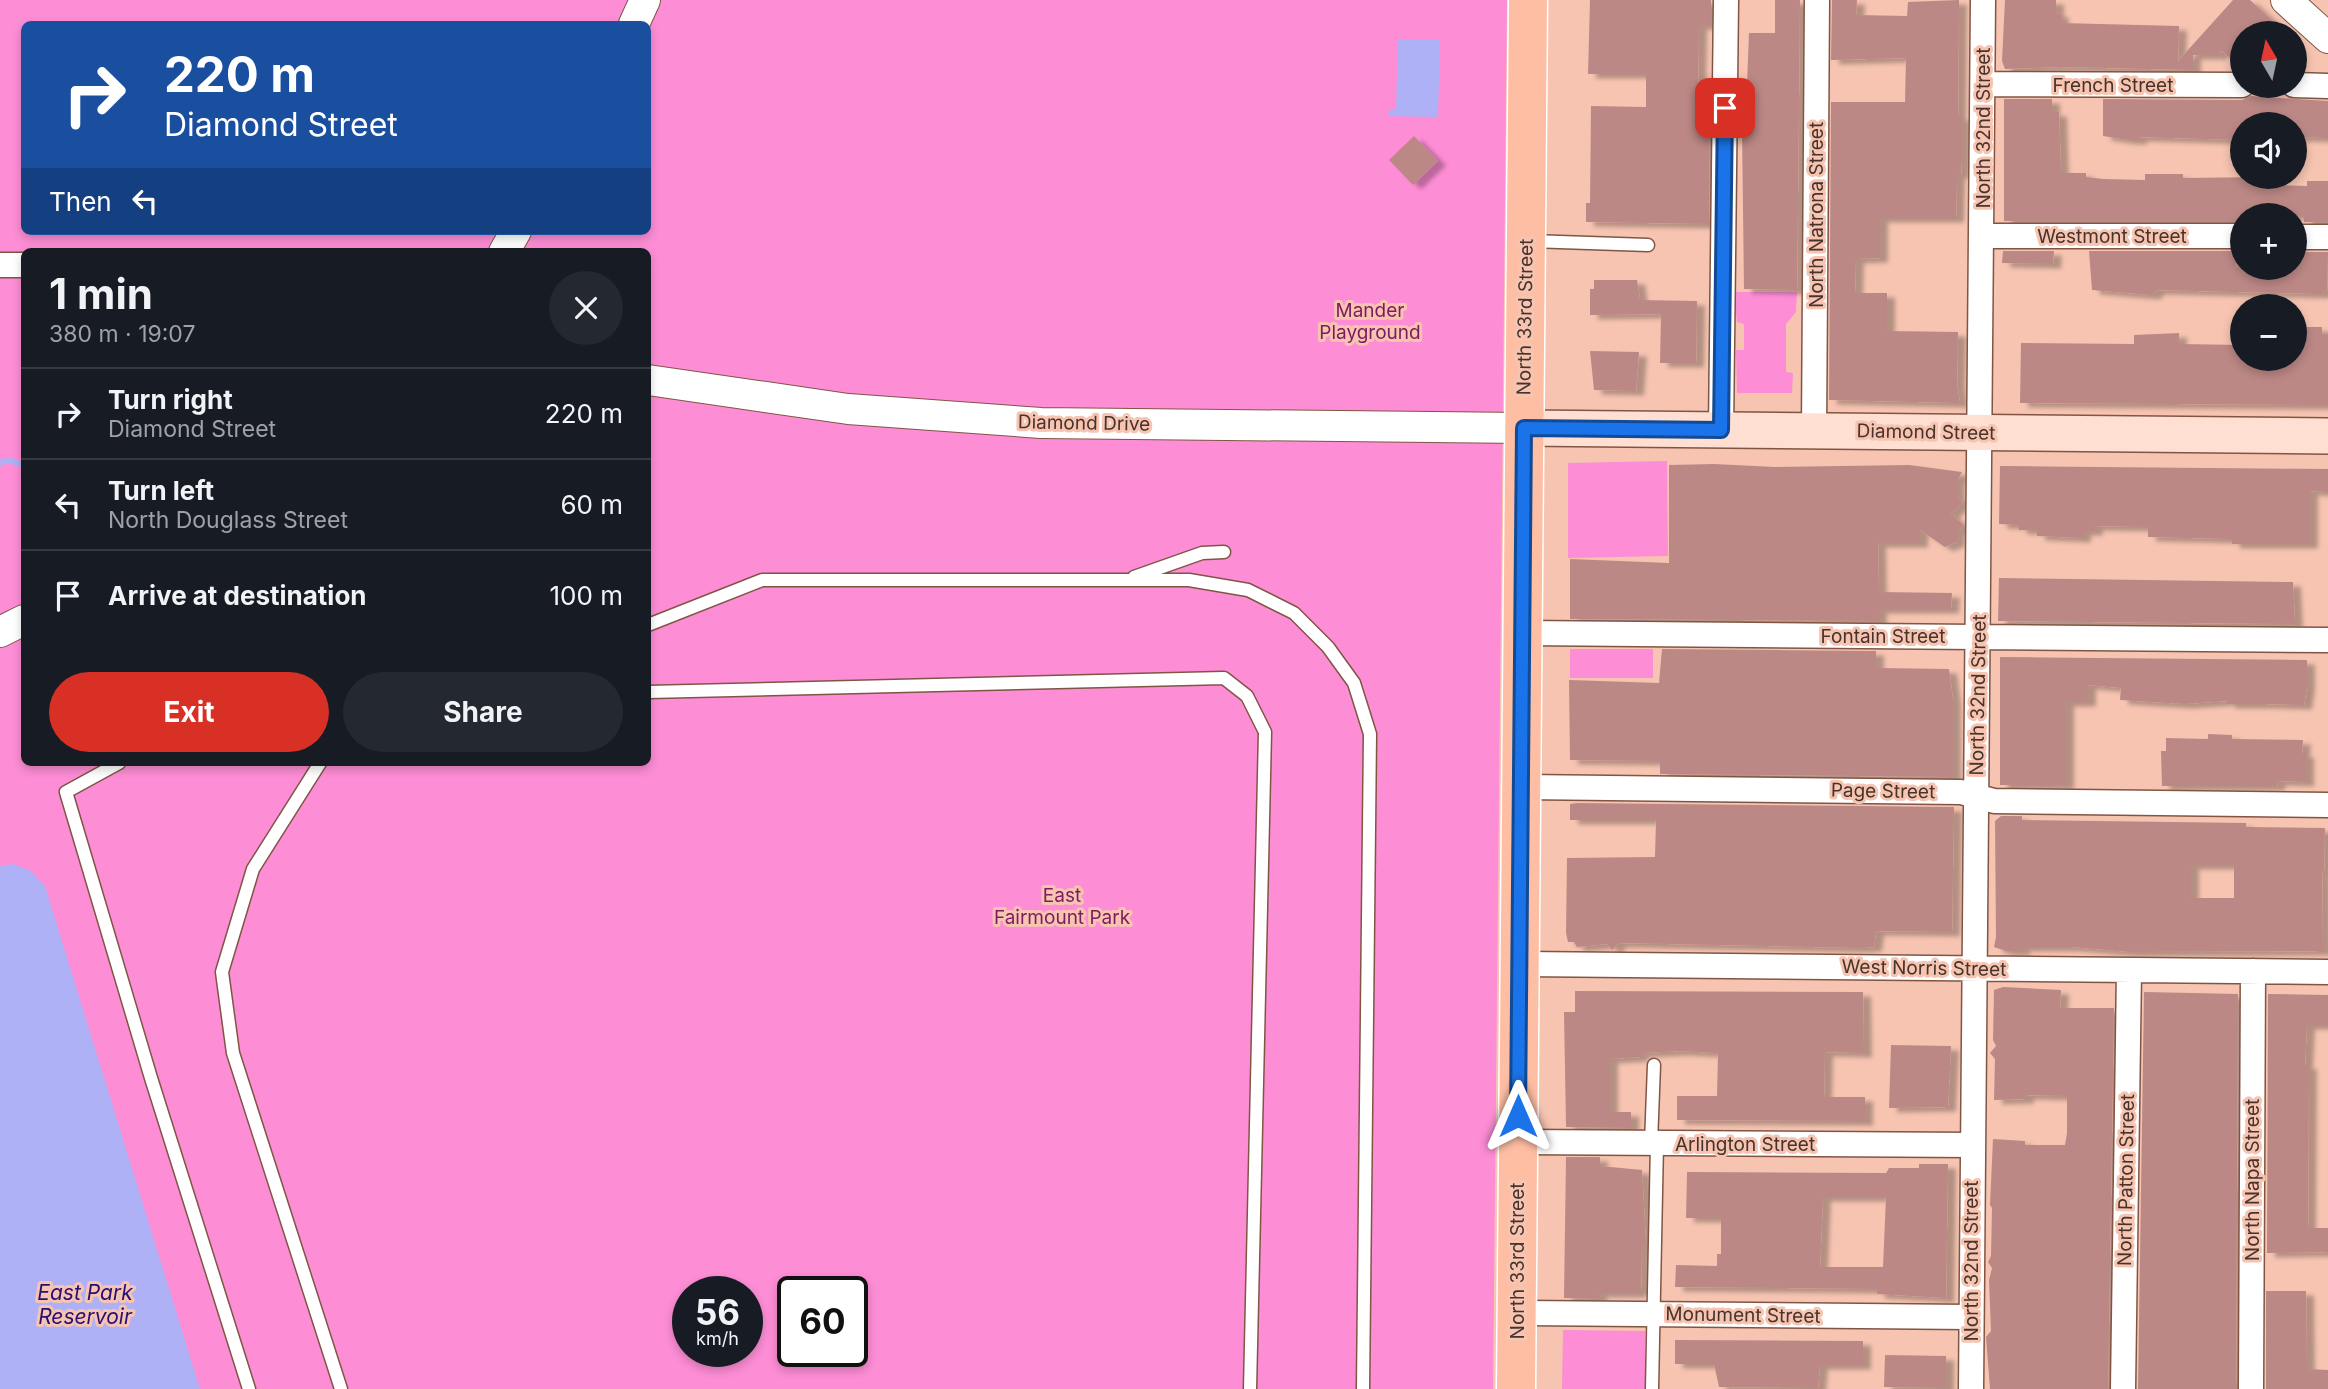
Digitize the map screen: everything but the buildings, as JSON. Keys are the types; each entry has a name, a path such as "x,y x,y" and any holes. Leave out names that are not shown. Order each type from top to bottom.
{"main road":[{"name":"North 33rd Street","path":"1516,1389 1528,0"},
{"name":"Diamond Street","path":"1524,428 2328,436"}],"street":[{"path":"635,21 645,0"},
{"path":"1721,430 1726,0"},
{"name":"North Natrona Street","path":"1814,431 1817,0"},
{"name":"North 32nd Street","path":"1971,1389 1983,0"},
{"path":"2286,0 2328,38"},
{"name":"French Street","path":"1983,84 2230,85"},
{"path":"2307,85 2328,86"},
{"name":"Westmont Street","path":"1983,236 2230,236"},
{"path":"2307,237 2328,237"},
{"path":"0,265 21,265"},
{"name":"Diamond Drive","path":"651,380 848,409 1027,423 1524,428"},
{"path":"0,632 21,622"},
{"name":"Fontain Street","path":"1522,634 2328,640"},
{"name":"Page Street","path":"1521,787 1961,792 1994,802 2328,804"},
{"name":"West Norris Street","path":"1520,964 2328,972"},
{"name":"North Patton Street","path":"2123,1389 2129,970"},
{"name":"North Napa Street","path":"2251,1389 2253,971"},
{"name":"Arlington Street","path":"1518,1142 1973,1145"},
{"name":"Monument Street","path":"1517,1313 1970,1317"}],"lane":[{"path":"1526,241 1568,240 1648,246"},
{"path":"1125,580 1202,553 1224,552"},
{"path":"651,624 762,580 1189,580 1248,590 1294,613 1328,647 1354,683 1370,734 1363,1389"},
{"path":"651,692 1224,678 1248,696 1265,732 1250,1389"},
{"path":"114,766 66,792 151,1078 249,1389"},
{"path":"318,766 253,869 222,972 233,1053 341,1389"},
{"path":"1652,1389 1654,1065"}],"green space":[{"name":"East Fairmount Park","path":"0,0 1507,0 1493,1389 0,1389"},
{"path":"1734,292 1797,292 1796,312 1786,324 1786,372 1793,373 1792,393 1737,393 1736,350 1744,350 1744,324 1737,322"},
{"path":"1667,461 1668,556 1568,558 1568,463"},
{"path":"1570,649 1653,649 1653,678 1570,678"},
{"path":"1563,1330 1645,1331 1645,1389 1562,1389"}],"water":[{"path":"1398,39 1440,39 1438,117 1388,116 1389,110 1396,110"},
{"name":"East Park Reservoir","path":"13,864 31,871 45,886 200,1389 0,1389 0,866"}],"waterway":[{"path":"0,463 9,460 21,464"}],"route":[{"path":"1518,1116 1524,428 1721,430 1725,108"}],"park label":[{"name":"Mander Playground","path":"1370,321"}]}
